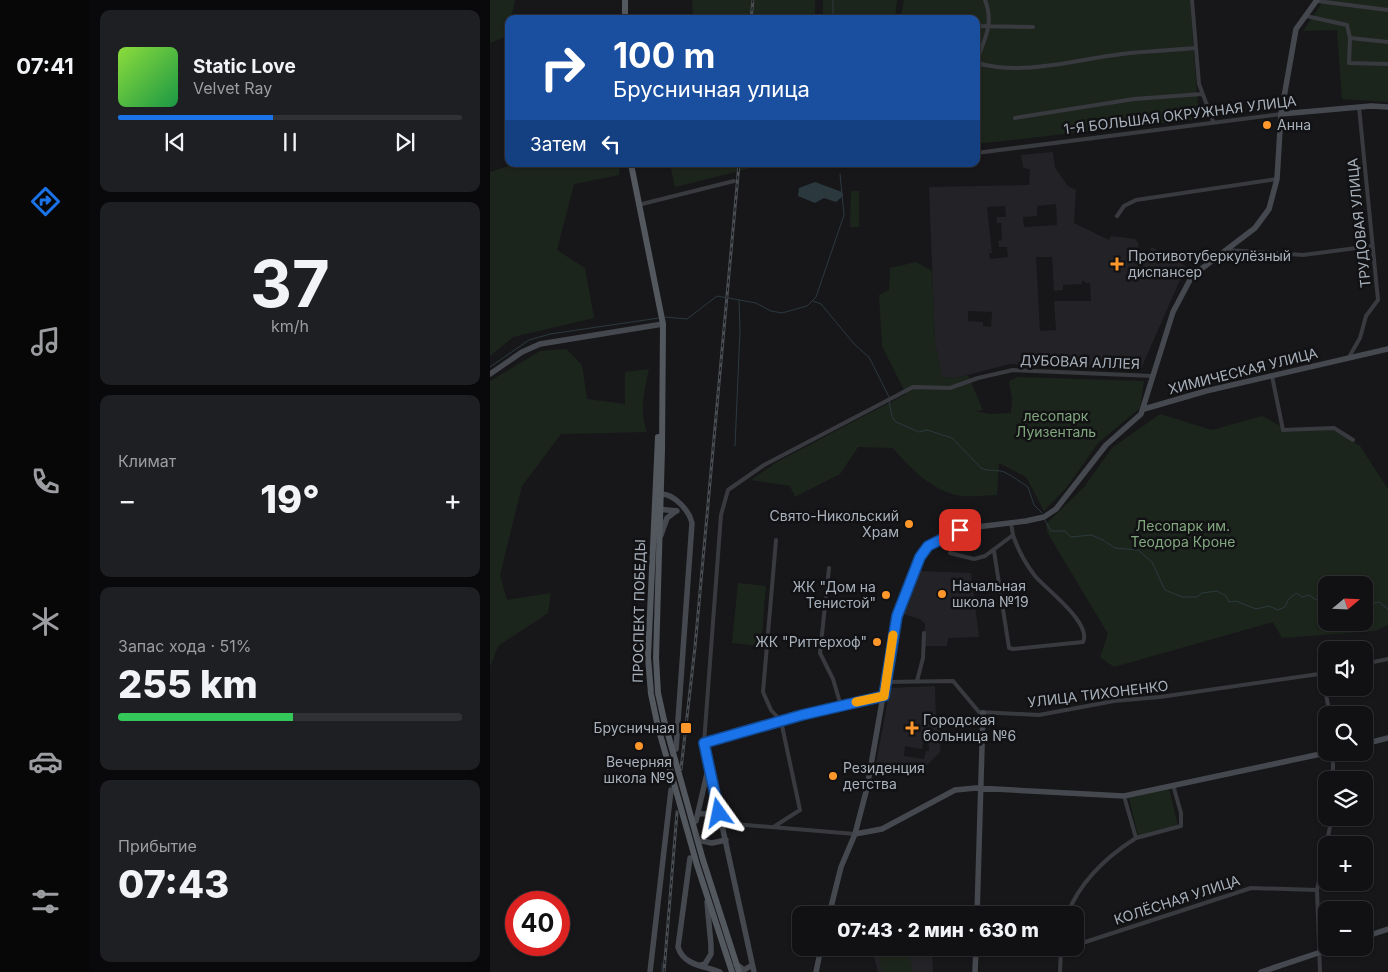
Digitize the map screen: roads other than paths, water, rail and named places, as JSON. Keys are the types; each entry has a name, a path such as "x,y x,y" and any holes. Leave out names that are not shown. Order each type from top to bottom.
{"main road":[{"path":"625,0 626,15"},
{"name":"ПРОСПЕКТ ПОБЕДЫ","path":"632,167 663,324 660,494 657,509 659,538 656,658 658,693 703,860 739,972"},
{"name":"ПРОСПЕКТ ПОБЕДЫ","path":"661,423 648,657 651,694 658,727 697,865 732,972"}],"street":[{"path":"980,53 990,27 990,13 986,0"},
{"path":"1192,0 1198,84 1213,122"},
{"path":"831,906 841,867 854,834 868,788 897,616 920,557 928,546 960,530 1044,517 1056,509 1106,445 1144,409 1166,330 1192,276 1263,220 1270,209 1277,179 1281,114 1296,29 1317,0 1388,10"},
{"path":"1306,16 1347,25 1350,38 1349,63 1388,64"},
{"path":"980,26 1033,27"},
{"path":"1350,38 1388,42"},
{"path":"980,65 994,68 1064,64 1130,53 1196,48"},
{"path":"1015,118 1134,99 1202,94"},
{"name":"1-Я БОЛЬШАЯ ОКРУЖНАЯ УЛИЦА","path":"980,152 1281,114 1359,107 1388,108"},
{"name":"ТРУДОВАЯ УЛИЦА","path":"1347,359 1360,338 1366,316 1378,300 1359,107"},
{"path":"1117,216 1124,206 1136,200 1277,179"},
{"path":"638,205 734,181"},
{"path":"1225,249 1304,255 1372,246"},
{"path":"490,374 522,352 540,344 663,324"},
{"name":"ХИМИЧЕСКАЯ УЛИЦА","path":"1144,409 1388,349"},
{"name":"ДУБОВАЯ АЛЛЕЯ","path":"704,743 720,514 728,490 774,458 913,387 950,388 978,378 1014,370 1153,376"},
{"path":"1272,376 1283,430 1334,428 1353,440"},
{"path":"660,494 669,495 687,511 692,523 676,749"},
{"path":"657,509 687,511"},
{"path":"659,538 667,518 676,511"},
{"path":"994,551 1009,648 1083,642 1085,637 1078,620 1035,575 1019,552 1011,523"},
{"path":"950,553 974,559 985,556 1013,535"},
{"path":"775,826 800,810 780,721 763,692 776,540"},
{"path":"829,568 820,652 833,679 841,706"},
{"path":"917,681 923,658 924,634"},
{"path":"1373,662 1388,659"},
{"name":"УЛИЦА ТИХОНЕНКО","path":"983,713 1039,716 1114,701 1160,697 1318,674"},
{"path":"886,682 953,681 979,712 983,713 983,788 977,906"},
{"path":"754,972 704,743 780,721 884,696"},
{"path":"1373,742 1388,738"},
{"path":"722,823 854,834 882,829 955,790 983,788 1124,796 1173,784 1318,755"},
{"path":"696,821 709,765"},
{"path":"1072,906 1081,888 1112,853 1136,838 1181,826 1173,784"},
{"path":"650,972 671,790"},
{"path":"1124,796 1136,838"},
{"path":"698,814 719,813"},
{"path":"702,841 726,840"},
{"path":"690,858 678,947 682,958 720,972"},
{"path":"1261,972 1318,953 1318,885"},
{"name":"КОЛЁСНАЯ УЛИЦА","path":"1084,942 1251,888 1317,890"},
{"path":"701,965 705,964 711,954 707,898"},
{"path":"1373,934 1388,929"},
{"path":"816,972 819,956"},
{"path":"975,972 976,956"},
{"path":"1060,972 1061,956"},
{"path":"1318,956 1320,972"},
{"path":"736,964 744,970 752,965"}],"waterway":[{"path":"833,0 833,15"},
{"path":"665,317 687,319 717,296 756,303 771,311 782,313 807,306 816,297 844,215 840,174"},
{"path":"735,446 740,330 739,300"},
{"path":"813,301 821,304 855,345 869,357 889,397"},
{"path":"490,367 529,340 550,334 659,318"},
{"path":"889,401 892,417 896,422 919,432 927,430 952,438 981,468 1004,472 1028,487 1034,505 1042,513"},
{"path":"1045,520 1051,531 1065,531 1071,537 1091,535 1115,548 1138,550 1152,562 1165,590 1182,597 1197,597 1202,593 1217,591 1226,596 1229,602 1236,601 1256,609 1269,606 1278,610 1285,607 1288,600 1296,593 1302,597 1309,595 1316,600 1318,599"},
{"path":"1373,603 1379,602 1388,609"},
{"path":"662,963 662,972"}],"railway":[{"path":"751,15 753,0"},
{"path":"681,769 695,647 739,167"},
{"path":"664,972 677,812"}],"place":[{"name":"Анна","path":"1267,125"},
{"name":"Противотуберкулёзный диспансер","path":"1117,264"},
{"name":"Свято-Никольский Храм","path":"909,524"},
{"name":"Начальная школа №19","path":"942,594"},
{"name":"ЖК \"Дом на Тенистой\"","path":"886,595"},
{"name":"ЖК \"Риттерхоф\"","path":"877,642"},
{"name":"Брусничная","path":"686,728"},
{"name":"Городская больница №6","path":"912,728"},
{"name":"Вечерняя школа №9","path":"639,746"},
{"name":"Резиденция детства","path":"833,776"}],"park label":[{"name":"лесопарк Луизенталь","path":"1056,424"},
{"name":"Лесопарк им. Теодора Кроне","path":"1183,534"}]}
